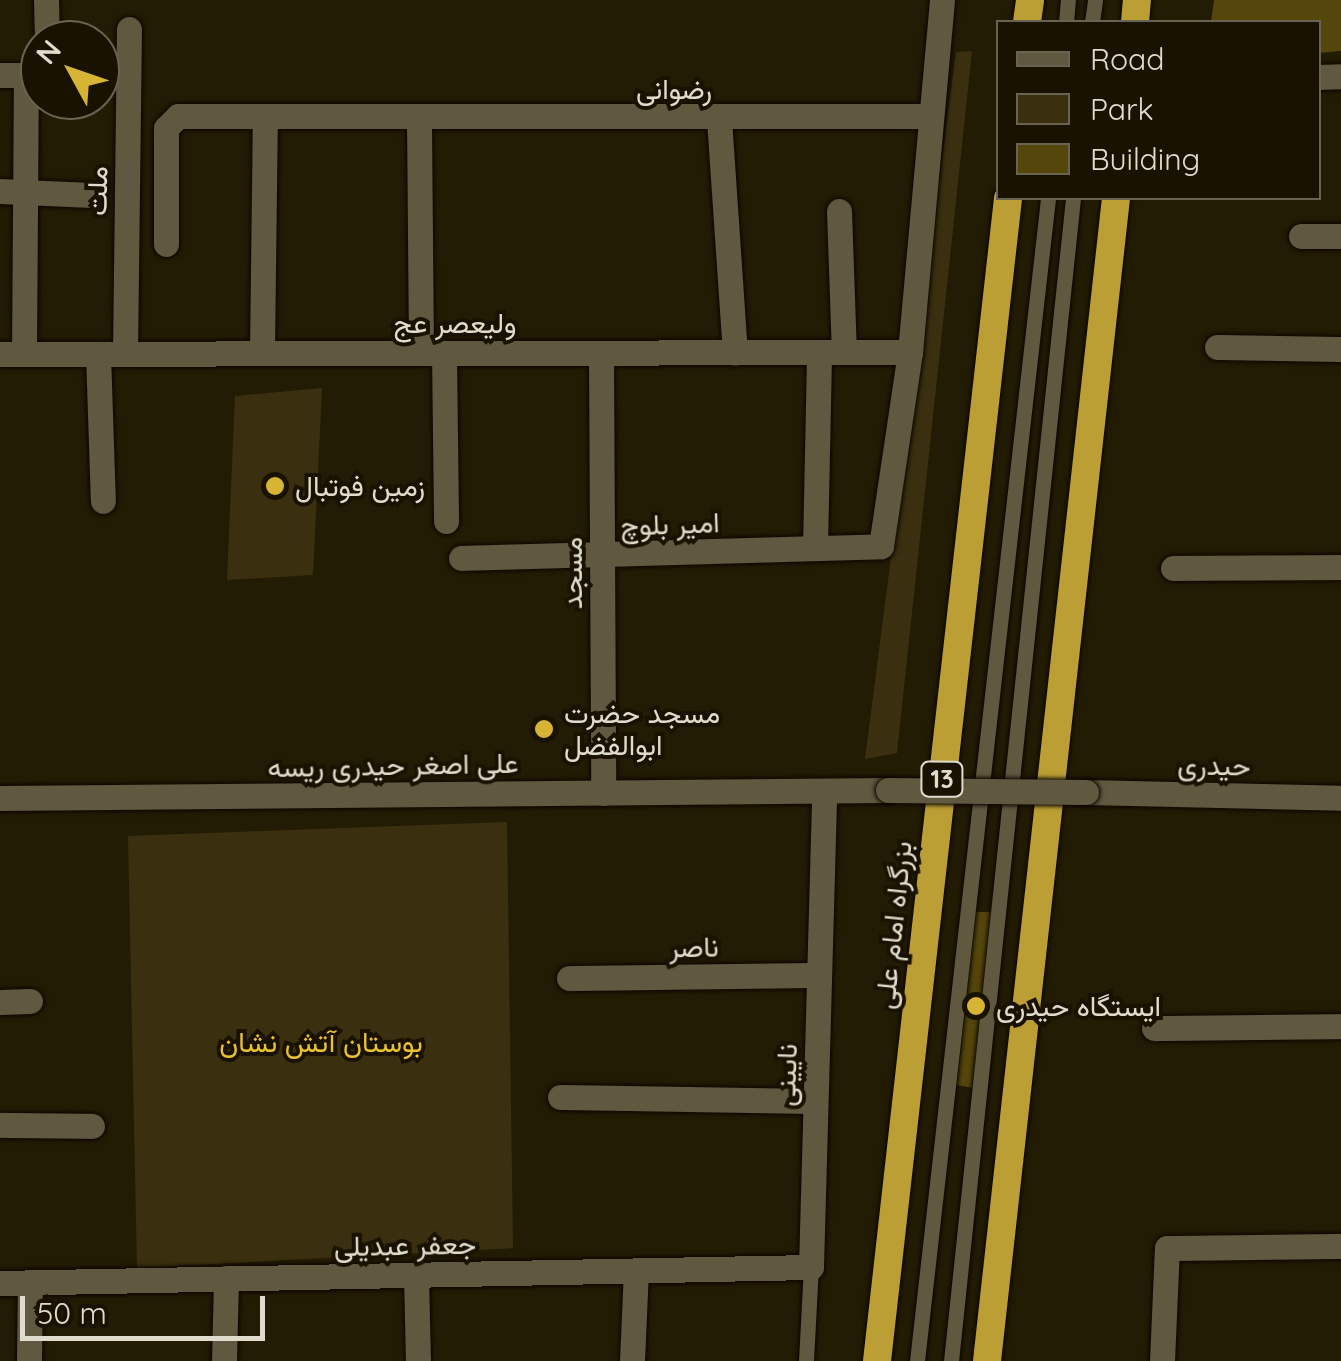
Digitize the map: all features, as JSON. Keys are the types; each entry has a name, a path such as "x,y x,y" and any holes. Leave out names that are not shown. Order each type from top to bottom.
{"highway":[{"name":"بزرگراه امام علی","path":"877,1361 1008,200"},
{"path":"987,1361 1116,200"}],"street":[{"path":"910,352 942,0"},
{"name":"ملت","path":"125,354 129,30"},
{"path":"12,354 13,192 20,101"},
{"name":"رضوانی","path":"166,244 170,120 930,116"},
{"path":"262,353 265,118"},
{"path":"719,119 735,352"},
{"path":"419,121 446,521"},
{"path":"13,192 90,195"},
{"path":"815,548 839,212"},
{"path":"1301,236 1341,236"},
{"path":"1217,347 1341,349"},
{"name":"ولیعصر عج","path":"12,354 910,352"},
{"name":"امیر بلوچ","path":"461,558 881,546 910,352"},
{"name":"مسجد","path":"600,353 603,793"},
{"path":"98,354 103,501"},
{"path":"1173,568 1341,567"},
{"name":"علی اصغر حیدری ریسه","path":"0,798 888,790 1086,792"},
{"name":"نایینی","path":"811,1268 824,791"},
{"name":"حیدری","path":"1086,792 1341,798"},
{"name":"ناصر","path":"569,978 819,976"},
{"path":"0,1002 30,1001"},
{"path":"1154,1028 1341,1026"},
{"path":"560,1097 815,1101"},
{"path":"0,1125 92,1126"},
{"path":"1162,1361 1167,1248 1341,1246"},
{"name":"جعفر عبدیلی","path":"0,1282 811,1268"},
{"path":"632,1361 636,1271"},
{"path":"416,1275 418,1361"},
{"path":"224,1361 226,1278"},
{"path":"29,1361 30,1282"}],"lane":[{"path":"917,1361 1048,200"},
{"path":"951,1361 1074,200"},
{"name":"نایینی","path":"806,1361 811,1268"}],"green space":[{"path":"972,51 897,753 865,759 956,52"},
{"name":"زمین فوتبال","path":"322,388 313,575 227,580 235,396"},
{"name":"بوستان آتش نشان","path":"507,822 513,1248 137,1268 128,836"}],"building":[{"path":"1214,0 1341,0 1341,51 1321,53 1321,20 1211,20"},
{"path":"975,912 994,912 973,1088 957,1085"}],"place":[{"name":"زمین فوتبال","path":"275,486"},
{"name":"مسجد حضرت ابوالفضل","path":"544,729"},
{"name":"ایستگاه حیدری","path":"976,1006"}]}
